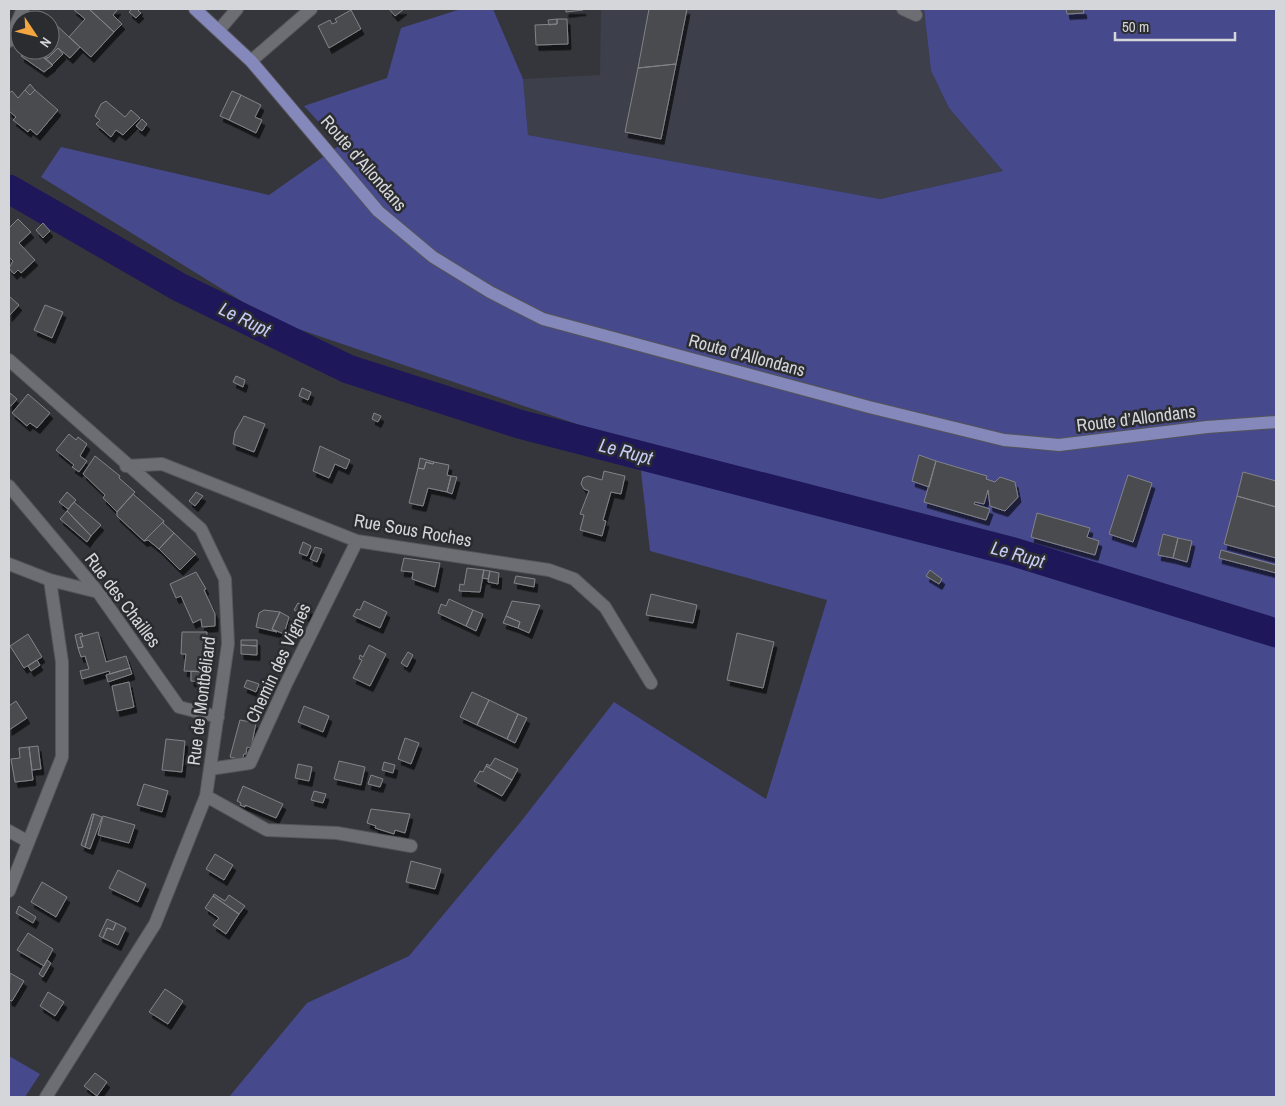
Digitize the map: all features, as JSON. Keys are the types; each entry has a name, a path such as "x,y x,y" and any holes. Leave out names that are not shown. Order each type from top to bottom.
{"main road":[{"name":"Route d’Allondans","path":"195,9 251,60 385,216 433,257 490,292 543,319 869,407 1004,440 1059,445 1207,427 1276,422"}],"street":[{"path":"9,41 23,9"},
{"path":"219,30 237,9"},
{"path":"251,60 311,9"},
{"path":"903,9 916,15"},
{"name":"Rue de Montbéliard","path":"9,360 126,466 201,529 225,579 228,644 206,796 155,924 46,1097"},
{"name":"Rue Sous Roches","path":"126,466 162,464 357,541 549,570 574,579 605,607 651,683"},
{"name":"Rue des Chailles","path":"9,486 98,592 178,707 218,717"},
{"name":"Chemin des Vignes","path":"210,769 250,763 286,684 357,541"},
{"path":"9,564 50,580 98,592"},
{"path":"9,891 62,757 62,662 50,580"},
{"path":"206,796 267,830 337,834 412,846"},
{"path":"9,831 27,842"}],"shaded area":[{"path":"461,9 493,9 523,79 528,135 880,199 1003,171 949,108 931,71 924,9 1276,9 1276,1097 229,1097 307,1003 409,956 519,824 614,702 766,799 827,600 650,551 638,445 272,320 41,177 61,147 269,195 340,145 304,106 387,78 401,28"},
{"path":"601,9 924,9 931,71 949,108 1003,171 879,199 528,135 523,79 600,75"},
{"path":"9,1056 40,1074 25,1097 9,1097"}],"building":[{"path":"73,9 89,9 114,32 91,57 69,37 85,19"},
{"path":"89,9 118,9 113,15 122,24 114,32"},
{"path":"132,9 140,9 138,11 141,13 136,18 129,12"},
{"path":"389,9 404,9 395,16"},
{"path":"566,9 583,9 583,10 566,12"},
{"path":"649,9 687,9 676,64 638,68"},
{"path":"1066,9 1083,9 1084,13 1067,14"},
{"path":"351,10 361,29 329,48 318,26 330,20 332,24 337,22 335,19"},
{"path":"557,19 557,24 549,25 548,20"},
{"path":"557,19 567,19 568,44 536,45 535,25 557,24"},
{"path":"60,29 80,47 70,58 60,50"},
{"path":"27,60 47,60 53,65 44,72"},
{"path":"46,60 57,60 52,65"},
{"path":"676,64 661,139 625,132 638,68"},
{"path":"30,84 35,90 30,95 25,90"},
{"path":"25,90 30,95 35,90 58,110 37,135 30,129 28,132 13,120 16,117 9,111 9,93 12,91 18,98"},
{"path":"232,91 241,95 229,120 220,116"},
{"path":"241,95 261,105 255,117 262,120 256,133 229,120"},
{"path":"106,101 125,117 131,110 140,118 123,135 116,130 111,137 96,124 100,120 95,116 101,104"},
{"path":"142,119 147,124 142,131 136,126"},
{"path":"18,219 31,232 19,243 35,260 21,273 18,270 14,274 9,268 13,261 9,257 9,228"},
{"path":"43,223 50,231 43,238 36,230"},
{"path":"9,296 19,305 9,316"},
{"path":"45,305 63,312 52,338 34,330"},
{"path":"236,376 245,380 243,387 233,382"},
{"path":"302,388 311,392 308,400 299,396"},
{"path":"10,393 17,399 11,406 9,405"},
{"path":"28,394 50,413 37,428 30,423 27,426 12,413"},
{"path":"374,413 381,416 378,422 372,419"},
{"path":"244,416 265,424 254,452 233,444 235,432"},
{"path":"69,434 76,440 78,437 87,444 80,456 87,461 79,472 72,467 74,465 56,450"},
{"path":"320,446 350,460 346,469 335,464 329,478 313,471"},
{"path":"919,455 936,461 929,487 912,481"},
{"path":"95,456 120,476 119,478 135,492 117,512 103,498 105,495 83,474"},
{"path":"420,458 434,462 433,464 426,462 424,469 418,468"},
{"path":"936,461 987,476 986,479 995,482 1000,477 1015,482 1018,497 1005,511 990,506 988,490 984,504 975,502 974,504 990,509 986,520 924,502"},
{"path":"426,462 449,465 447,475 451,476 447,492 428,488 423,506 409,503 418,468 424,469"},
{"path":"604,471 625,476 621,494 611,492 603,520 606,521 602,536 580,530 584,515 580,514 589,491 584,489 581,484 583,478 588,476 602,480"},
{"path":"1243,472 1276,481 1276,507 1237,496"},
{"path":"1128,475 1152,483 1133,542 1109,534"},
{"path":"451,476 457,477 452,494 447,492"},
{"path":"67,492 76,500 68,509 59,502"},
{"path":"196,492 203,496 195,506 189,501"},
{"path":"133,494 164,521 144,541 117,516 117,512"},
{"path":"1237,496 1276,507 1276,558 1224,544"},
{"path":"74,502 101,525 91,536 67,511"},
{"path":"67,511 91,536 87,542 60,519"},
{"path":"1037,513 1090,528 1087,537 1099,541 1095,555 1031,537"},
{"path":"164,521 163,523 174,533 159,549 148,540 144,541"},
{"path":"174,533 196,554 180,570 159,549"},
{"path":"1163,534 1178,538 1173,558 1158,555"},
{"path":"1178,538 1192,541 1187,562 1173,558"},
{"path":"303,542 311,546 307,556 299,553"},
{"path":"315,547 322,549 317,562 310,559"},
{"path":"1221,550 1276,565 1276,573 1219,558"},
{"path":"404,558 440,563 435,587 412,579 413,572 401,571"},
{"path":"467,568 484,570 480,592 459,591 460,584 464,585"},
{"path":"484,570 490,571 488,579 482,578"},
{"path":"930,570 942,579 939,584 926,576"},
{"path":"490,571 499,573 498,584 488,582"},
{"path":"196,572 206,589 204,590 215,614 215,626 202,627 201,619 193,623 181,596 176,598 170,584"},
{"path":"516,576 535,579 534,587 514,583"},
{"path":"651,594 697,605 693,623 646,615"},
{"path":"449,599 473,610 466,626 438,613 441,604 446,606"},
{"path":"364,601 387,612 380,628 353,616 357,609 360,610"},
{"path":"512,601 540,605 529,633 518,628 520,622 506,616"},
{"path":"298,603 310,609 306,616 294,610"},
{"path":"264,610 280,612 272,629 277,632 256,627 259,613"},
{"path":"473,610 483,614 476,631 466,626"},
{"path":"280,612 289,617 284,634 272,629"},
{"path":"506,616 520,622 518,628 503,623"},
{"path":"98,632 106,662 126,656 130,668 110,674 109,671 82,679 80,671 89,669 85,656 81,657 78,648 83,647 80,637"},
{"path":"182,632 207,632 205,672 184,671 186,654 181,654"},
{"path":"82,633 83,636 80,637 83,647 78,648 75,635"},
{"path":"737,633 774,642 763,688 727,680"},
{"path":"28,634 42,657 24,668 10,646"},
{"path":"241,640 257,640 257,646 241,645"},
{"path":"241,645 257,646 257,655 241,654"},
{"path":"369,645 386,654 370,686 353,678 362,660 359,659 360,655 363,657"},
{"path":"408,652 413,655 407,667 401,663"},
{"path":"37,660 40,665 31,671 28,666"},
{"path":"130,668 132,674 108,682 106,675"},
{"path":"191,671 205,672 205,682 191,681"},
{"path":"247,680 259,684 256,692 244,687"},
{"path":"129,682 134,707 117,711 112,686"},
{"path":"472,692 489,700 477,725 460,717"},
{"path":"489,700 518,714 507,739 477,725"},
{"path":"16,701 27,718 9,730 9,706"},
{"path":"304,706 329,716 323,732 298,722"},
{"path":"518,714 527,718 515,743 507,739"},
{"path":"240,720 256,723 251,748 247,747 246,754 244,754 242,760 230,757"},
{"path":"405,738 419,743 411,764 398,759"},
{"path":"166,739 185,741 182,772 162,770"},
{"path":"38,746 41,769 32,770 29,747"},
{"path":"29,747 33,780 15,782 11,759 20,758 19,748"},
{"path":"495,758 518,769 512,780 486,766 487,764 490,766"},
{"path":"339,761 365,767 361,785 334,779"},
{"path":"384,762 395,765 393,773 382,770"},
{"path":"298,764 312,767 309,781 295,778"},
{"path":"486,766 512,780 502,796 474,781 480,771 483,772"},
{"path":"371,775 383,779 380,787 368,784"},
{"path":"144,784 168,791 162,812 137,805"},
{"path":"243,786 283,804 276,818 245,805 245,807 240,805 241,803 237,801"},
{"path":"314,791 326,794 323,803 311,800"},
{"path":"371,809 410,814 405,833 395,830 394,834 375,828 376,826 367,823"},
{"path":"92,814 94,814 85,847 81,845"},
{"path":"94,814 102,817 90,849 85,847"},
{"path":"103,816 135,825 129,843 98,835"},
{"path":"215,854 233,865 224,880 206,869"},
{"path":"411,861 441,869 435,889 406,882"},
{"path":"118,870 146,884 138,902 109,888"},
{"path":"42,882 67,897 56,917 31,902"},
{"path":"214,894 225,901 229,895 245,906 239,914 213,896"},
{"path":"213,896 239,914 226,934 213,925 219,918 205,908"},
{"path":"19,906 36,917 33,923 16,913"},
{"path":"107,919 116,923 113,930 107,928 103,938 99,936"},
{"path":"116,923 126,928 118,945 103,938 107,928 113,930"},
{"path":"28,933 53,949 44,966 17,950"},
{"path":"47,960 51,963 43,977 39,974"},
{"path":"10,973 24,981 12,1001 9,1000"},
{"path":"165,989 183,1001 168,1024 149,1012"},
{"path":"48,992 64,1002 55,1016 40,1006"},
{"path":"95,1073 107,1082 97,1096 84,1086"}],"waterway":[{"name":"Le Rupt","path":"9,189 179,287 348,369 519,424 1014,552 1276,633"}]}
